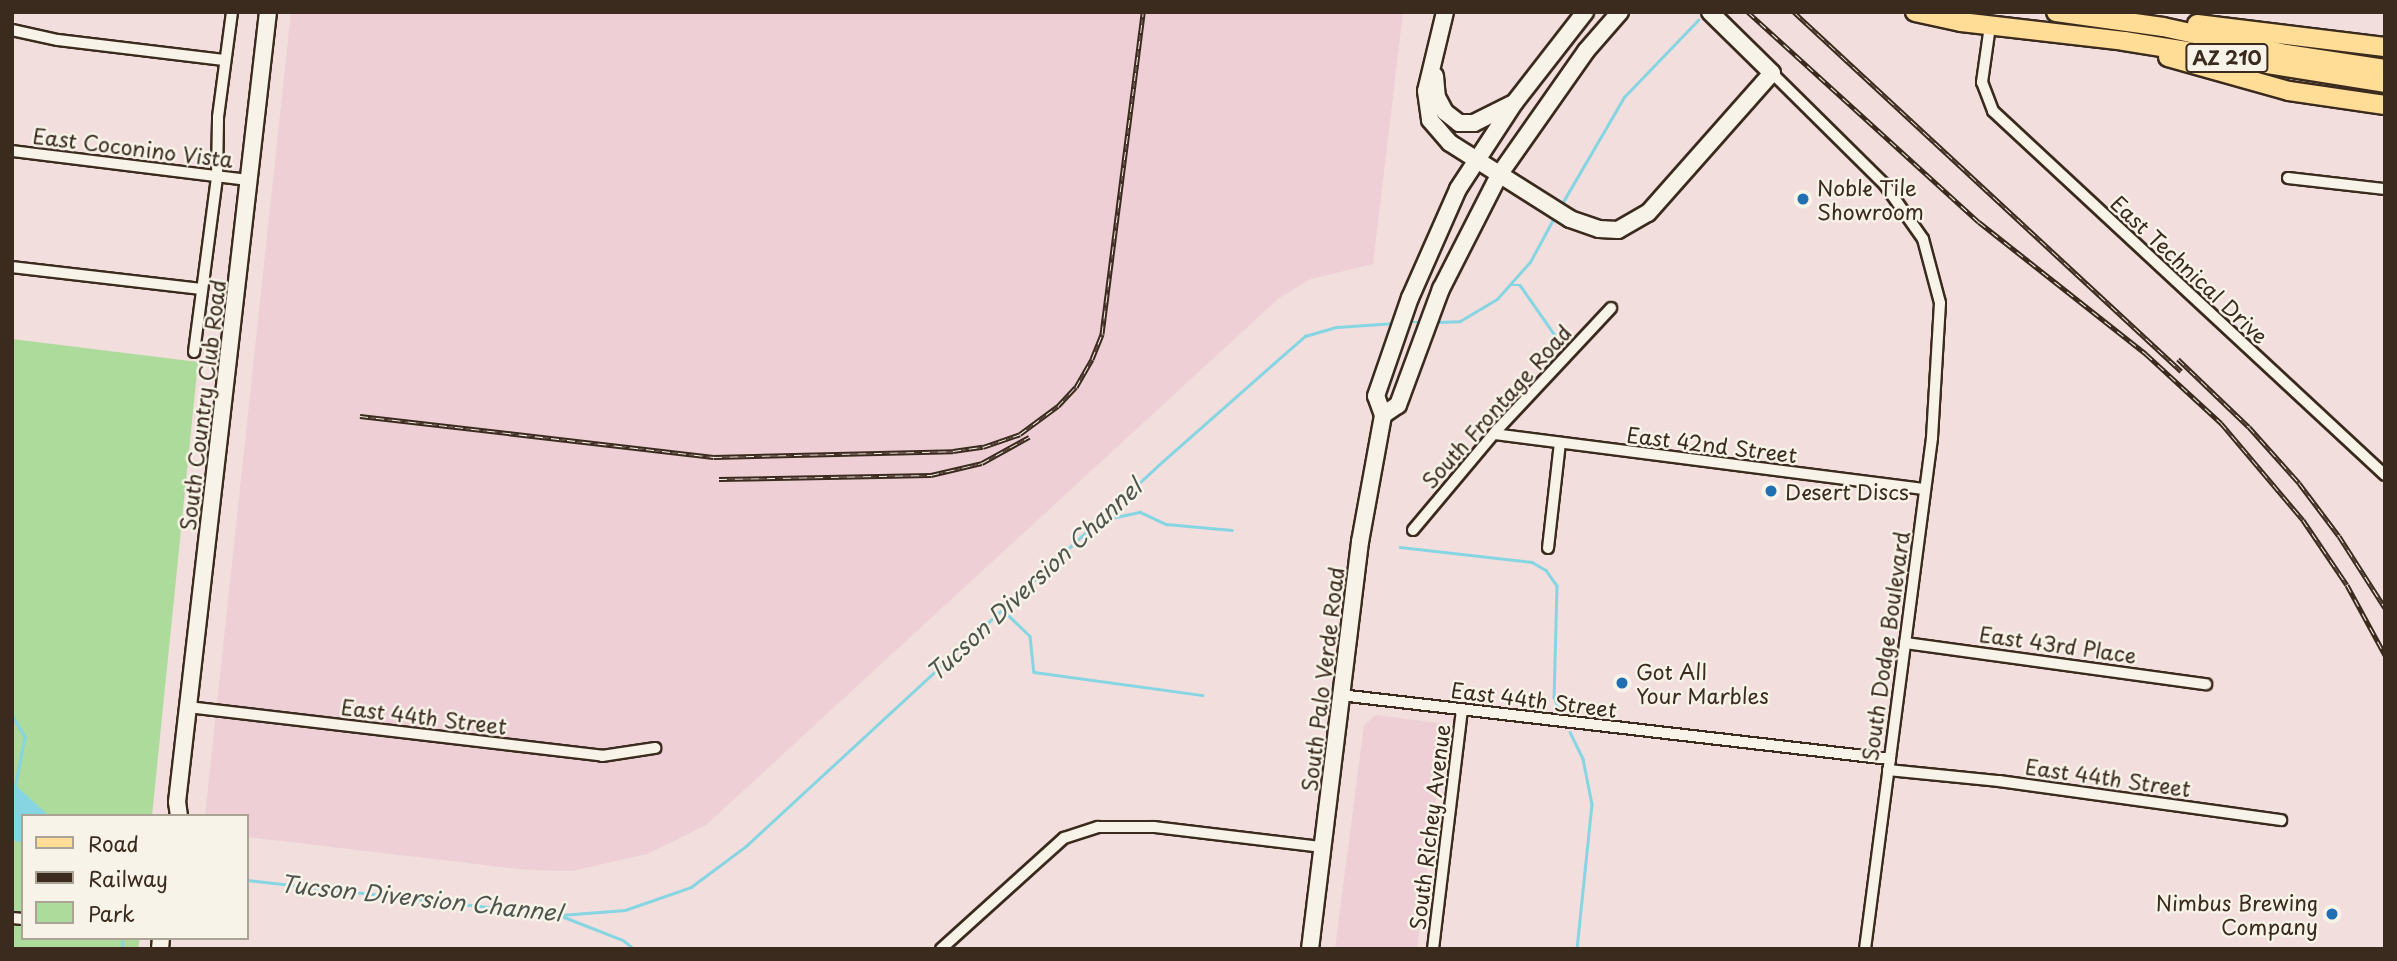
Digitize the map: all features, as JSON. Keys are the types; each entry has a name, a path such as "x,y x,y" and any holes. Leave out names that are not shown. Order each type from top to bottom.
{"main road":[{"name":"South Country Club Road","path":"175,811 268,12"},
{"path":"1445,12 1426,91 1430,120 1450,143 1570,219 1600,229 1618,230 1641,219 1772,73 1710,12"},
{"name":"South Palo Verde Road","path":"1310,949 1367,492 1383,415 1376,396 1410,298 1458,189 1475,159 1585,12"},
{"name":"South Palo Verde Road","path":"1383,415 1398,405 1441,289 1499,175 1586,51 1619,12"},
{"name":"AZ 210","path":"1915,12 1985,19 2069,35 2124,41 2385,83"},
{"path":"1946,12 1985,19"},
{"path":"2065,13 2198,24 2385,47"},
{"name":"AZ 210","path":"2065,13 2163,27 2286,54 2385,69"},
{"path":"2069,35 2148,50 2289,91 2385,105"},
{"path":"1433,66 1437,97 1445,112 1459,122 1474,123 1516,102"}],"street":[{"name":"South Country Club Road","path":"194,352 217,177 218,117 232,12"},
{"name":"East Technical Drive","path":"1985,19 1982,82 1993,111 2385,475"},
{"path":"12,30 58,40 224,60"},
{"name":"South Dodge Boulevard","path":"1772,73 1885,185 1923,239 1940,303 1936,396 1866,949"},
{"name":"East Coconino Vista","path":"12,151 249,180"},
{"path":"2288,178 2385,189"},
{"path":"12,267 201,289"},
{"name":"South Frontage Road","path":"1413,530 1494,434 1611,309"},
{"name":"East 42nd Street","path":"1494,434 1925,489"},
{"path":"1548,548 1560,443"},
{"name":"East 43rd Place","path":"1905,643 2207,684"},
{"name":"East 44th Street","path":"1340,695 1889,764 2281,820"},
{"name":"East 44th Street","path":"188,707 603,756 655,748"},
{"name":"South Richey Avenue","path":"1433,949 1462,710"},
{"path":"941,949 1063,838 1098,827 1154,827 1322,847"}],"shaded area":[{"path":"291,12 1403,12 1373,264 1311,279 1279,298 706,825 647,854 572,871 528,870 248,837 248,814 205,814"},
{"path":"1376,715 1445,724 1417,949 1335,949 1364,725"}],"green space":[{"path":"12,339 198,362 152,814 21,814 21,940 140,940 138,949 12,949"}],"water":[{"path":"12,782 47,814 21,814 21,842 12,840"}],"waterway":[{"name":"Tucson Diversion Channel","path":"1560,207 1624,97 1698,20"},
{"name":"Tucson Diversion Channel","path":"1437,322 1460,321 1497,299 1530,262 1555,216"},
{"path":"1511,285 1520,285 1559,341"},
{"name":"Tucson Diversion Channel","path":"1409,322 1423,322"},
{"name":"Tucson Diversion Channel","path":"248,880 561,915 625,910 691,887 746,846 1162,462 1305,336 1337,327 1395,323"},
{"path":"1102,520 1140,512 1166,524 1232,530"},
{"path":"1400,547 1532,562 1546,570 1557,586 1554,697 1562,715"},
{"path":"1004,611 1030,636 1034,672 1202,695"},
{"name":"Tucson Diversion Channel","path":"12,715 25,737 15,788"},
{"path":"1570,732 1583,759 1592,804 1577,949"},
{"path":"564,917 623,940 634,949"},
{"path":"122,942 122,949"}],"railway":[{"path":"360,416 714,457 953,451 983,447 1020,434 1058,406 1076,387 1102,334 1143,12"},
{"path":"1748,12 1979,222 2146,354 2221,423 2303,520 2347,585 2385,655"},
{"path":"1794,12 2181,371"},
{"path":"2178,359 2249,427 2299,483 2339,536 2385,608"},
{"path":"719,479 931,475 982,463 1029,437"}],"place":[{"name":"Noble Tile Showroom","path":"1803,199"},
{"name":"Desert Discs","path":"1771,491"},
{"name":"Got All Your Marbles","path":"1622,683"},
{"name":"Nimbus Brewing Company","path":"2332,914"}]}
